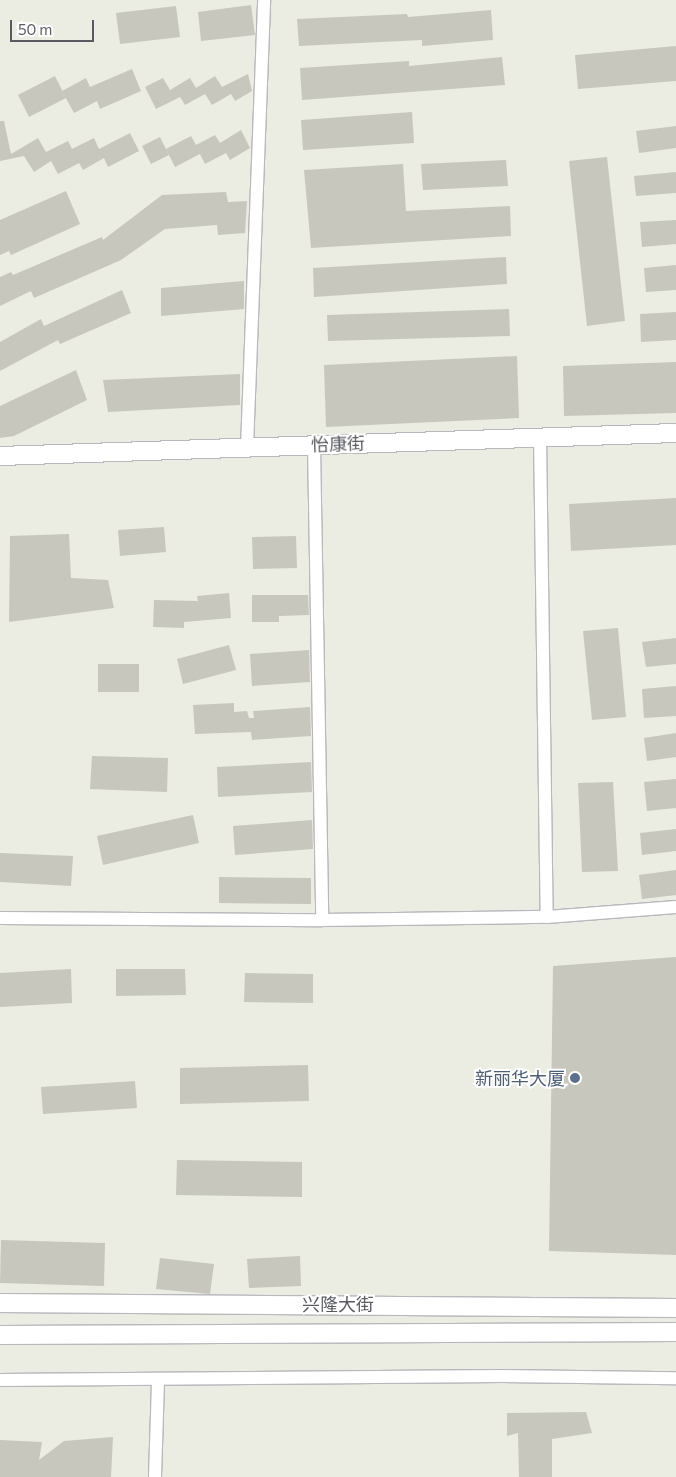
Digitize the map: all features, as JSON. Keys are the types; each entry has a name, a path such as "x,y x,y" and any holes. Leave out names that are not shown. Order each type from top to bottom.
{"main road":[{"name":"怡康街","path":"0,456 540,436 676,433"},
{"name":"兴隆大街","path":"0,1303 676,1308"},
{"name":"兴隆大街","path":"0,1335 676,1332"}],"street":[{"path":"247,447 264,0"},
{"path":"540,436 547,917"},
{"path":"314,445 322,920"},
{"path":"0,918 322,920 547,917 676,907"},
{"path":"0,1380 501,1376 676,1378"},
{"path":"155,1477 158,1379"}],"building":[{"path":"251,5 255,35 201,41 198,12"},
{"path":"176,6 180,37 120,44 116,13"},
{"path":"491,10 493,40 422,46 422,40 299,46 297,19 407,14 408,17"},
{"path":"676,46 676,81 578,89 575,55"},
{"path":"502,57 505,85 302,100 300,68 409,61 409,66"},
{"path":"132,69 141,91 100,109 97,101 74,113 62,91 86,78 90,87"},
{"path":"248,74 252,91 235,101 231,94 212,105 205,94 185,105 180,97 156,109 145,87 163,78 170,90 190,78 196,88 215,76 222,87"},
{"path":"55,76 66,98 29,117 18,95"},
{"path":"412,112 414,143 303,150 301,120"},
{"path":"0,121 4,121 11,154 38,138 46,152 68,141 72,149 94,138 99,149 130,133 139,151 108,167 104,158 83,170 79,163 58,174 51,161 34,172 24,156 0,161"},
{"path":"676,126 676,148 639,153 636,131"},
{"path":"241,130 250,148 230,160 226,153 205,164 200,154 175,167 166,149 191,136 196,145 215,135 220,143"},
{"path":"160,137 169,155 151,164 142,146"},
{"path":"607,157 625,321 587,326 569,161"},
{"path":"506,160 508,186 423,190 421,164"},
{"path":"403,164 406,211 510,206 511,236 311,248 304,170"},
{"path":"676,172 676,193 636,196 634,176"},
{"path":"66,191 80,224 11,255 9,251 0,255 0,220"},
{"path":"226,192 228,202 247,201 245,233 218,235 217,225 165,229 121,260 34,298 31,291 0,306 0,277 11,272 13,275 102,237 103,240 162,195"},
{"path":"676,220 676,244 642,247 640,222"},
{"path":"506,257 507,284 314,297 313,268"},
{"path":"676,265 676,290 646,292 644,268"},
{"path":"244,281 244,309 161,316 161,288"},
{"path":"122,290 131,313 60,344 58,340 0,371 0,342 41,319 44,326"},
{"path":"509,309 510,336 328,341 327,315"},
{"path":"676,312 676,340 641,342 640,314"},
{"path":"517,356 519,418 326,427 324,365"},
{"path":"676,362 676,413 564,416 563,366"},
{"path":"76,370 87,400 14,436 0,438 0,406"},
{"path":"240,374 240,405 108,412 103,380"},
{"path":"676,498 676,545 571,551 569,504"},
{"path":"164,527 166,552 120,556 118,530"},
{"path":"69,534 71,578 108,580 114,608 9,622 10,536"},
{"path":"296,536 297,568 253,569 252,537"},
{"path":"229,593 231,618 184,622 184,628 153,627 154,600 198,601 197,596"},
{"path":"252,595 308,595 309,615 279,616 279,622 252,622"},
{"path":"618,628 626,717 592,720 583,631"},
{"path":"676,638 676,664 646,667 642,642"},
{"path":"229,645 236,670 183,684 177,659"},
{"path":"309,650 310,682 252,686 250,654"},
{"path":"98,664 139,664 139,692 98,692"},
{"path":"676,686 676,716 644,718 642,689"},
{"path":"234,703 234,712 247,711 249,718 254,718 253,711 310,707 311,736 252,740 251,732 195,734 193,705"},
{"path":"676,733 676,757 647,761 644,738"},
{"path":"92,756 168,758 167,792 90,789"},
{"path":"311,762 312,792 218,797 217,767"},
{"path":"676,779 676,808 647,811 644,782"},
{"path":"613,782 618,871 582,872 578,783"},
{"path":"193,815 199,843 103,865 97,836"},
{"path":"312,820 313,849 235,855 233,826"},
{"path":"676,829 676,851 642,855 640,833"},
{"path":"0,853 73,856 71,886 0,882"},
{"path":"676,870 676,895 642,899 639,875"},
{"path":"219,877 311,878 311,904 219,903"},
{"path":"676,957 676,1255 549,1251 553,966"},
{"path":"71,969 72,1003 0,1007 0,973"},
{"path":"116,969 185,969 186,995 116,996"},
{"path":"245,973 313,974 313,1003 244,1002"},
{"path":"308,1065 309,1101 180,1104 180,1068"},
{"path":"135,1081 137,1108 43,1114 41,1087"},
{"path":"177,1160 302,1162 302,1197 176,1195"},
{"path":"1,1240 105,1243 104,1286 0,1283"},
{"path":"300,1256 301,1286 249,1288 247,1259"},
{"path":"160,1258 214,1264 210,1294 156,1289"},
{"path":"586,1412 592,1433 552,1439 552,1477 519,1477 518,1433 507,1436 507,1413"},
{"path":"113,1437 111,1477 0,1477 0,1440 42,1442 39,1460 64,1441"}],"place":[{"name":"新丽华大厦","path":"575,1078"}]}
